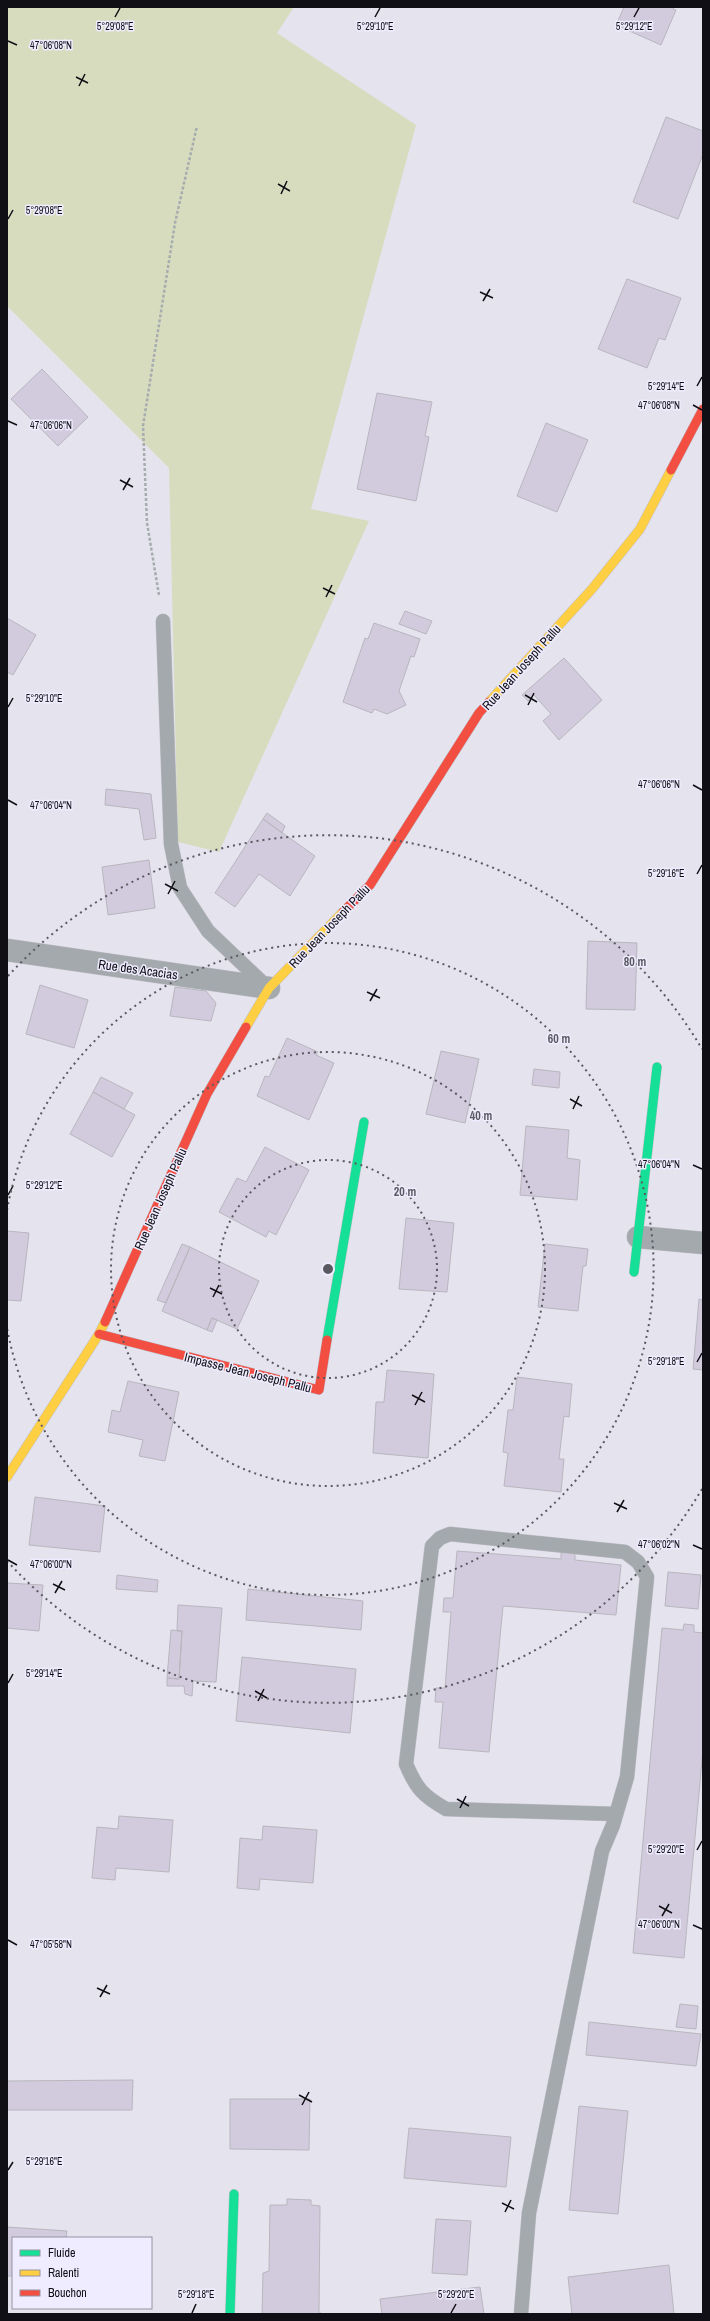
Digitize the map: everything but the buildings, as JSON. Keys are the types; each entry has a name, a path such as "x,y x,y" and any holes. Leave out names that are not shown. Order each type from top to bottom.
{"street":[{"name":"Rue Jean Joseph Pallu","path":"7,1477 99,1334 207,1094 269,988 370,885 479,713 592,589 640,529 703,408"},
{"name":"Rue des Acacias","path":"7,950 269,988"},
{"path":"634,1272 657,1067"},
{"name":"Impasse Jean Joseph Pallu","path":"99,1334 319,1390 364,1122"},
{"path":"638,1237 703,1243"},
{"path":"230,2314 234,2194"}],"lane":[{"path":"163,621 171,844 180,888 208,931 269,988"},
{"path":"521,2314 529,2213 602,1851 614,1825 627,1776 647,1577 638,1562 625,1552 450,1534 440,1538 432,1546 406,1764 414,1783 427,1798 446,1809 616,1814"}],"path":[{"path":"163,621 147,523 143,426 175,223 197,126"}],"green space":[{"path":"7,7 294,7 277,33 416,125 311,509 369,521 219,852 178,842 169,468 7,306"}],"traffic: fast":[{"path":"634,1272 657,1067"},
{"path":"327,1340 364,1122"},
{"path":"230,2314 234,2194"}],"traffic: slow":[{"path":"489,702 592,589 640,529 671,470"},
{"path":"246,1027 269,988 343,912"},
{"path":"7,1477 99,1334 105,1322"}],"traffic: jam":[{"path":"671,470 703,409"},
{"path":"343,912 370,885 479,713 489,702"},
{"path":"105,1322 207,1094 246,1027"},
{"path":"99,1334 319,1390 327,1340"}]}
